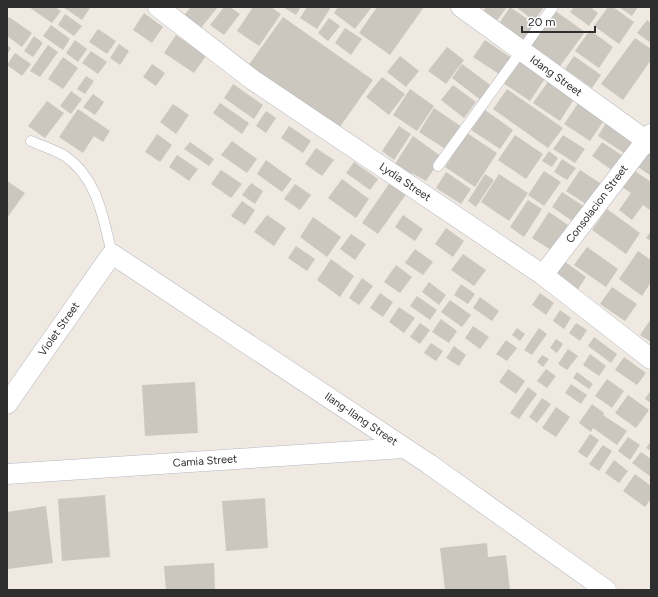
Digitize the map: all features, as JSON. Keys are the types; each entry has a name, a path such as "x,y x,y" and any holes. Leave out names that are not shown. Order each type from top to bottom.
{"street":[{"name":"Lydia Street","path":"158,7 254,80 543,275 651,359"},
{"name":"Idang Street","path":"461,7 649,139"},
{"name":"Consolacion Street","path":"543,275 649,139"},
{"name":"Violet Street","path":"7,404 112,254"},
{"name":"Ilang-Ilang Street","path":"112,254 404,448 600,589"},
{"name":"Camia Street","path":"7,474 404,448"}],"lane":[{"path":"438,166 553,7"},
{"path":"31,141 65,156 87,178 100,204 112,254"}],"building":[{"path":"29,7 55,7 61,11 52,23"},
{"path":"63,7 89,7 90,8 82,20"},
{"path":"191,7 218,7 200,29 184,15"},
{"path":"224,7 230,7 240,14 224,35 210,25"},
{"path":"253,7 271,7 281,14 259,46 237,31"},
{"path":"283,7 301,7 296,15"},
{"path":"307,7 331,7 317,29 300,18"},
{"path":"338,7 371,8 355,29 334,13"},
{"path":"377,7 424,7 390,55 359,33"},
{"path":"486,7 507,7 493,26 479,16"},
{"path":"510,7 536,25 523,43 498,25"},
{"path":"516,7 544,7 534,21"},
{"path":"574,7 590,7 598,13 589,26 570,12"},
{"path":"608,7 613,7 634,22 619,44 594,26"},
{"path":"619,7 638,7 632,16"},
{"path":"554,10 585,32 560,66 530,44"},
{"path":"144,13 163,27 152,43 133,30"},
{"path":"65,14 82,26 74,36 58,25"},
{"path":"9,17 32,33 22,47 7,36 7,19"},
{"path":"283,17 373,80 335,134 245,70"},
{"path":"329,18 340,26 328,41 318,33"},
{"path":"647,20 651,23 651,43 637,33"},
{"path":"51,25 70,39 63,50 43,36"},
{"path":"345,28 362,39 351,55 335,43"},
{"path":"98,29 116,41 107,54 89,42"},
{"path":"590,30 613,47 599,68 575,51"},
{"path":"176,35 206,56 194,73 164,53"},
{"path":"34,36 43,43 33,57 24,51"},
{"path":"635,38 651,49 651,60 623,100 601,84"},
{"path":"75,40 87,49 78,62 66,53"},
{"path":"485,40 513,59 502,76 473,57"},
{"path":"119,44 129,51 120,65 110,58"},
{"path":"7,45 11,48 7,55"},
{"path":"48,45 58,52 40,77 30,71"},
{"path":"447,47 464,60 446,84 428,71"},
{"path":"91,51 107,62 98,74 82,63"},
{"path":"15,53 31,64 22,76 7,65"},
{"path":"400,56 419,71 406,87 387,72"},
{"path":"574,56 601,75 592,88 565,69"},
{"path":"63,57 78,68 63,89 48,79"},
{"path":"519,59 546,77 530,101 503,83"},
{"path":"152,64 165,73 156,86 143,77"},
{"path":"462,64 493,87 482,101 452,78"},
{"path":"86,76 94,81 85,94 77,89"},
{"path":"382,77 405,94 389,115 366,97"},
{"path":"550,79 576,96 560,121 533,103"},
{"path":"233,84 263,105 254,119 224,98"},
{"path":"453,85 476,102 464,118 441,100"},
{"path":"410,89 434,106 417,131 393,115"},
{"path":"507,89 563,128 548,148 493,109"},
{"path":"71,91 82,99 71,114 60,106"},
{"path":"93,94 104,102 95,115 83,107"},
{"path":"47,101 64,113 45,138 28,126"},
{"path":"579,102 605,119 590,141 564,124"},
{"path":"220,103 249,123 242,134 213,113"},
{"path":"173,104 189,115 176,134 160,122"},
{"path":"434,108 462,127 447,150 419,132"},
{"path":"78,109 110,131 103,142 94,136 83,153 59,137"},
{"path":"485,110 513,130 500,149 471,130"},
{"path":"266,111 276,118 266,133 256,126"},
{"path":"609,118 636,136 624,153 598,136"},
{"path":"289,126 311,141 303,153 281,138"},
{"path":"399,126 411,134 394,160 382,151"},
{"path":"467,133 497,153 475,187 445,167"},
{"path":"157,134 172,145 160,162 145,152"},
{"path":"515,135 543,154 526,179 498,160"},
{"path":"563,135 585,149 575,163 553,149"},
{"path":"413,136 442,157 426,181 412,173 411,175 395,164"},
{"path":"232,141 257,159 247,173 221,155"},
{"path":"190,142 214,159 209,166 184,149"},
{"path":"602,142 626,158 616,173 592,156"},
{"path":"316,148 334,160 322,176 305,164"},
{"path":"549,151 558,158 552,167 542,161"},
{"path":"649,151 651,153 651,176 638,167"},
{"path":"177,155 198,169 189,181 169,167"},
{"path":"562,159 576,168 567,180 554,172"},
{"path":"266,160 292,179 282,192 257,174"},
{"path":"354,162 378,179 370,190 346,173"},
{"path":"632,169 651,182 651,211 643,205 632,220 619,210 631,193 620,186"},
{"path":"221,170 242,184 231,198 211,184"},
{"path":"580,170 603,185 589,206 566,191"},
{"path":"544,171 561,182 544,206 528,195"},
{"path":"446,172 471,189 461,204 436,188"},
{"path":"485,174 494,180 476,207 468,201"},
{"path":"499,174 528,193 509,221 481,202"},
{"path":"342,179 369,199 356,218 328,198"},
{"path":"7,181 25,193 7,218"},
{"path":"391,181 407,193 378,234 362,223"},
{"path":"251,183 263,191 255,204 242,195"},
{"path":"295,184 311,195 300,210 284,199"},
{"path":"562,192 585,207 575,223 552,207"},
{"path":"528,200 542,209 524,237 510,227"},
{"path":"242,201 255,210 245,225 231,216"},
{"path":"607,209 640,233 626,254 592,230"},
{"path":"549,212 568,225 551,250 532,238"},
{"path":"267,215 286,228 274,246 254,232"},
{"path":"403,215 423,229 415,241 395,227"},
{"path":"313,217 341,237 327,257 300,237"},
{"path":"446,228 464,241 453,257 435,244"},
{"path":"651,231 651,241 646,238"},
{"path":"351,234 366,244 355,260 340,249"},
{"path":"296,246 315,259 307,271 288,258"},
{"path":"587,247 618,269 606,287 574,265"},
{"path":"415,249 433,262 423,275 405,263"},
{"path":"638,251 651,260 651,282 642,296 619,279"},
{"path":"463,254 486,270 474,286 451,270"},
{"path":"331,259 354,276 340,297 317,280"},
{"path":"564,261 586,277 574,295 551,279"},
{"path":"396,265 412,277 400,293 384,282"},
{"path":"362,278 373,286 359,305 349,298"},
{"path":"429,282 446,295 439,305 422,292"},
{"path":"461,284 475,294 468,304 454,295"},
{"path":"612,287 637,304 625,321 600,304"},
{"path":"380,293 393,302 383,317 370,308"},
{"path":"540,293 554,303 546,315 532,305"},
{"path":"417,296 437,310 430,320 410,306"},
{"path":"480,297 499,311 492,321 473,308"},
{"path":"450,300 471,315 462,327 441,312"},
{"path":"399,307 415,318 404,333 389,322"},
{"path":"560,310 571,318 564,329 553,321"},
{"path":"441,319 457,331 449,343 432,332"},
{"path":"651,319 651,342 640,335"},
{"path":"420,323 430,330 420,344 410,337"},
{"path":"576,323 587,330 580,341 569,333"},
{"path":"473,326 489,337 480,349 465,338"},
{"path":"517,328 525,334 520,341 512,335"},
{"path":"539,328 547,334 532,355 524,350"},
{"path":"594,337 617,354 611,363 588,346"},
{"path":"556,339 563,344 557,353 550,348"},
{"path":"506,340 517,348 507,361 496,354"},
{"path":"431,343 443,351 436,361 424,353"},
{"path":"454,346 466,355 459,366 446,358"},
{"path":"568,349 578,356 567,370 558,364"},
{"path":"590,354 606,366 599,376 583,365"},
{"path":"542,355 549,359 543,367 537,362"},
{"path":"624,357 646,373 637,385 615,370"},
{"path":"508,369 525,381 516,394 499,382"},
{"path":"546,369 556,376 547,388 537,381"},
{"path":"577,372 593,384 589,389 573,378"},
{"path":"607,379 624,391 612,408 595,396"},
{"path":"195,382 198,433 145,436 142,385"},
{"path":"571,384 587,395 581,404 565,393"},
{"path":"528,387 537,394 519,419 510,413"},
{"path":"651,390 651,403 645,399"},
{"path":"628,395 649,410 636,428 615,413"},
{"path":"542,398 551,404 537,423 529,417"},
{"path":"592,404 604,413 603,415 627,431 617,445 593,428 591,432 579,423"},
{"path":"556,407 570,417 556,437 542,428"},
{"path":"590,434 599,440 587,458 578,452"},
{"path":"628,437 640,445 630,460 618,451"},
{"path":"651,441 651,451 646,448"},
{"path":"603,445 612,451 599,471 589,464"},
{"path":"641,452 651,459 651,477 632,463"},
{"path":"614,460 628,471 619,483 605,473"},
{"path":"635,474 651,486 651,499 645,507 623,491"},
{"path":"105,495 110,557 62,561 58,499"},
{"path":"265,498 268,548 226,551 222,501"},
{"path":"46,506 53,563 8,569 7,512"},
{"path":"487,543 488,557 506,555 510,590 445,590 440,548"},
{"path":"214,563 215,590 166,590 164,566"}]}
